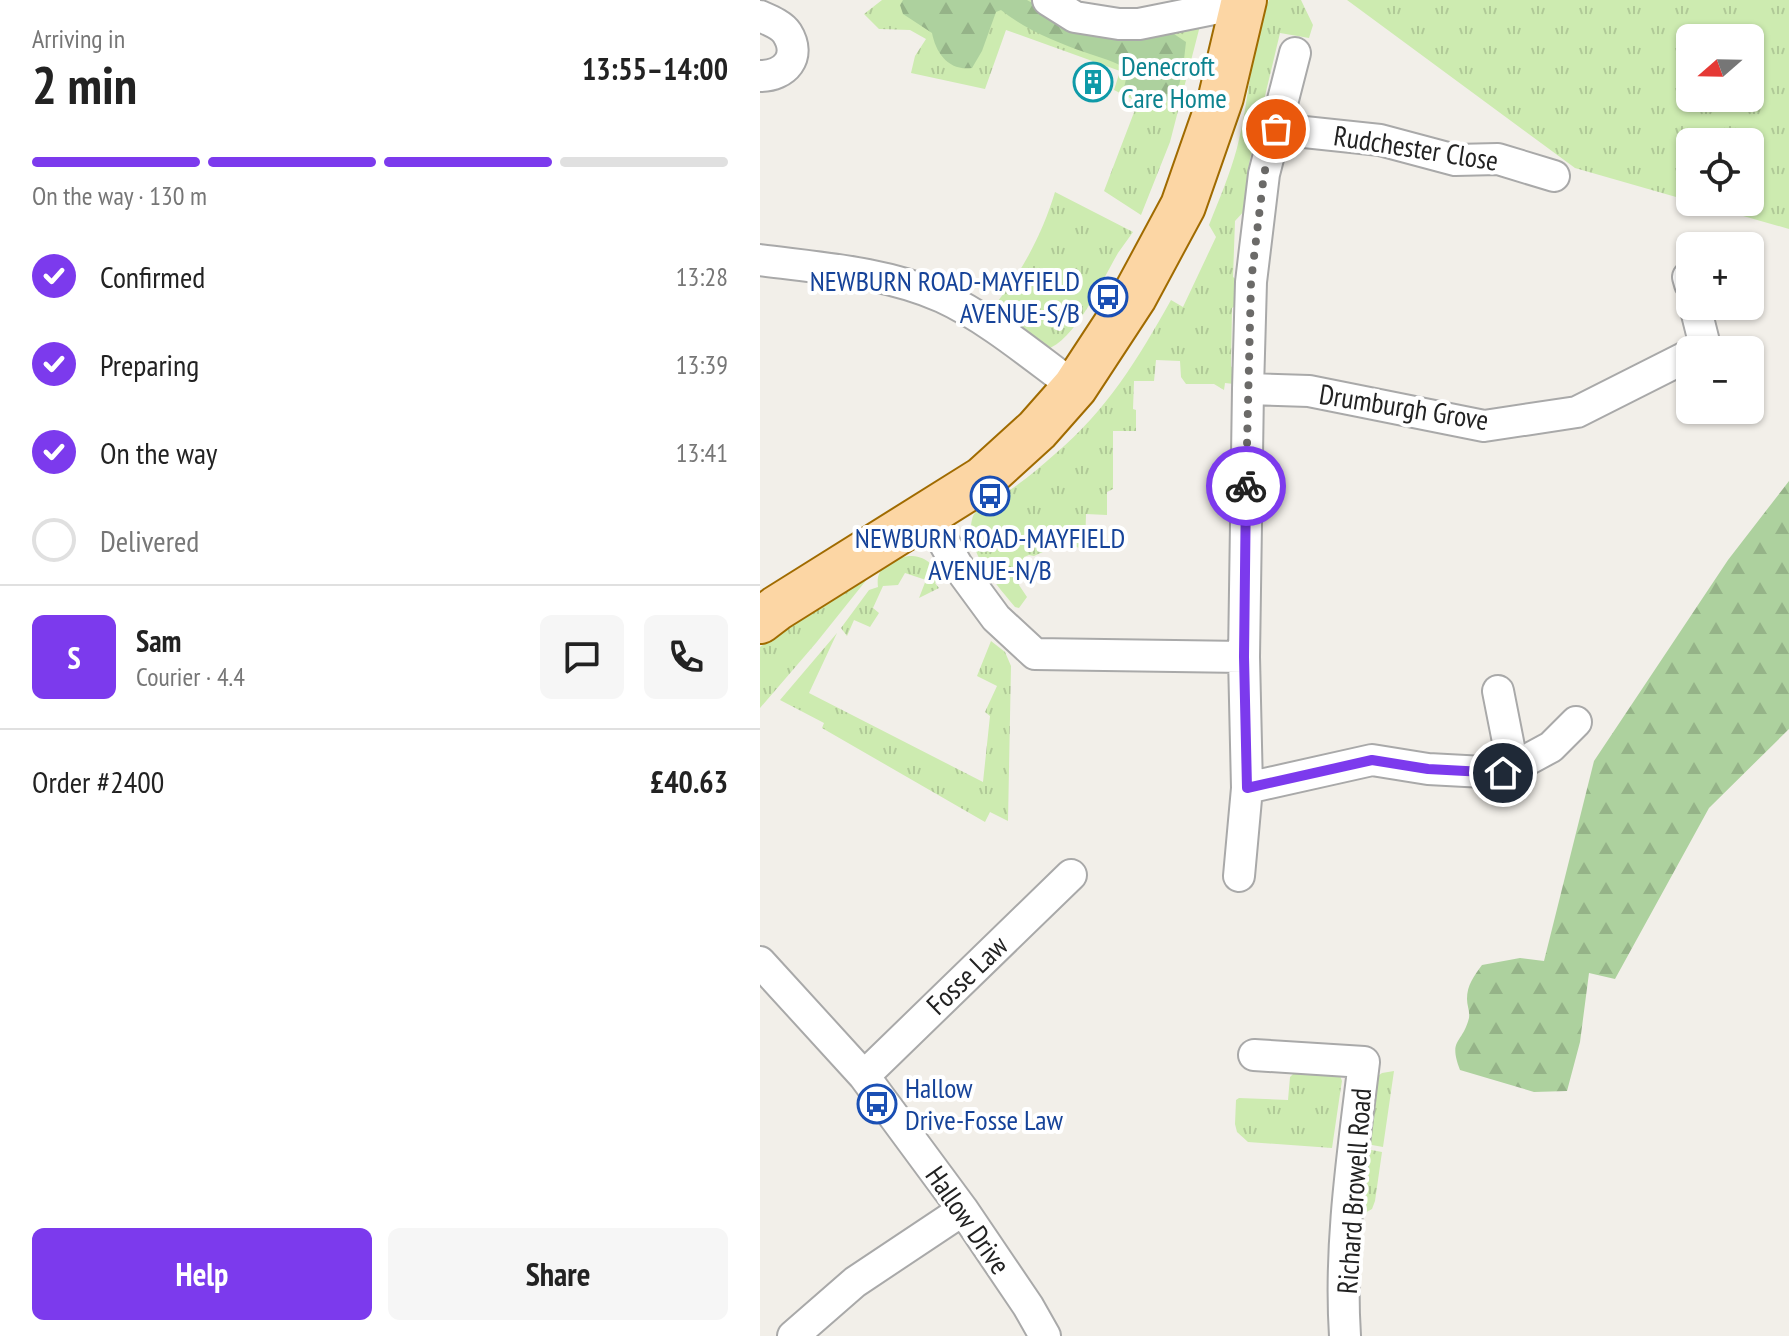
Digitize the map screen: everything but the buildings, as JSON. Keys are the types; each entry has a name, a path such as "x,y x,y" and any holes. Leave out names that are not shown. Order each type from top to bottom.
{"main road":[{"path":"760,621 983,479 1037,430 1075,387 1134,297 1183,206 1221,97 1243,2"}],"street":[{"path":"1048,0 1075,17 1119,24 1139,24 1243,2"},
{"path":"760,16 786,31 793,47 790,62 783,71 772,76 760,76"},
{"path":"1239,876 1247,788 1244,657 1251,282 1264,174 1295,53"},
{"name":"Rudchester Close","path":"1276,129 1380,140 1455,160 1498,159 1554,176"},
{"path":"760,260 882,277 942,297 974,314 1075,387"},
{"name":"Drumburgh Grove","path":"1248,389 1309,391 1484,426 1577,412 1676,363"},
{"path":"927,513 957,565 996,618 1035,654 1244,657"},
{"path":"1498,691 1513,767"},
{"path":"1247,788 1372,760 1428,769 1503,773 1551,747 1576,722"},
{"name":"Fosse Law","path":"864,1076 1071,875"},
{"name":"Hallow Drive","path":"760,962 864,1076 963,1210 1045,1336"},
{"name":"Richard Browell Road","path":"1254,1055 1364,1062 1347,1202 1345,1336"},
{"path":"793,1336 855,1282 963,1210"}],"green space":[{"path":"882,0 1040,0 1202,18 1170,142 1141,215 1104,191 1138,102 1114,90 1120,71 1006,30 985,89 911,73 915,56 926,39 910,30 879,29 864,14"},
{"path":"903,0 1027,0 1069,24 1174,34 1186,42 1177,94 1165,102 1143,98 1124,88 1128,70 1042,35 1001,10 996,12 982,51 972,68 956,67 940,54 932,33 903,14 900,5"},
{"path":"1269,0 1301,0 1313,25 1309,38 1280,33 1250,159 1246,209 1235,221 1233,277 1243,285 1241,303 1232,308 1231,366 1234,384 1225,383 1224,390 1214,384 1186,384 1181,377 1180,361 1156,360 1154,381 1134,381 1136,431 1113,431 1113,489 1107,492 1107,515 1086,514 1085,550 1050,538 1045,551 1024,557 1025,567 1019,585 1027,597 1019,608 1015,607 977,553 972,541 973,516 980,507 1025,479 1074,437 1120,383 1171,300 1183,307 1216,237 1209,225 1237,148 1258,36"},
{"path":"1347,0 1789,0 1789,229 1743,216 1764,216 1764,128 1676,128 1676,197 1575,168"},
{"path":"1055,192 1133,232 1078,322 1067,335 1045,350 991,309 1029,254"},
{"path":"1789,481 1789,729 1709,808 1615,979 1589,973 1580,1042 1567,1091 1534,1092 1460,1070 1455,1052 1469,1018 1468,989 1482,965 1520,958 1544,961 1594,761 1728,560"},
{"path":"920,557 932,565 941,578 935,583 939,588 919,598 926,580 905,573 898,585 883,586 873,608 879,613 870,627 854,620 847,636 841,628 869,590 878,587 882,569 897,559"},
{"path":"872,573 816,643 760,708 760,647"},
{"path":"837,633 809,693 983,782 990,716 985,712 997,686 977,676 991,641 1005,652 1011,666 1008,821 990,812 985,822 822,728 824,723 780,700"},
{"path":"1394,1071 1383,1147 1361,1143 1375,1078"},
{"path":"1295,1072 1339,1073 1342,1081 1332,1148 1248,1142 1237,1132 1236,1100 1288,1100 1290,1077"},
{"path":"1361,1148 1382,1152 1372,1209 1354,1219"}],"way so far":[{"path":"1246,486 1251,282 1264,174 1276,129"}],"place":[{"name":"Denecroft Care Home","path":"1093,82"},
{"name":"NEWBURN ROAD-MAYFIELD AVENUE-S/B","path":"1108,297"},
{"name":"NEWBURN ROAD-MAYFIELD AVENUE-N/B","path":"990,496"},
{"name":"Hallow Drive-Fosse Law","path":"877,1104"}],"route":[{"path":"1246,486 1244,657 1247,788 1372,760 1428,769 1503,773"}]}
